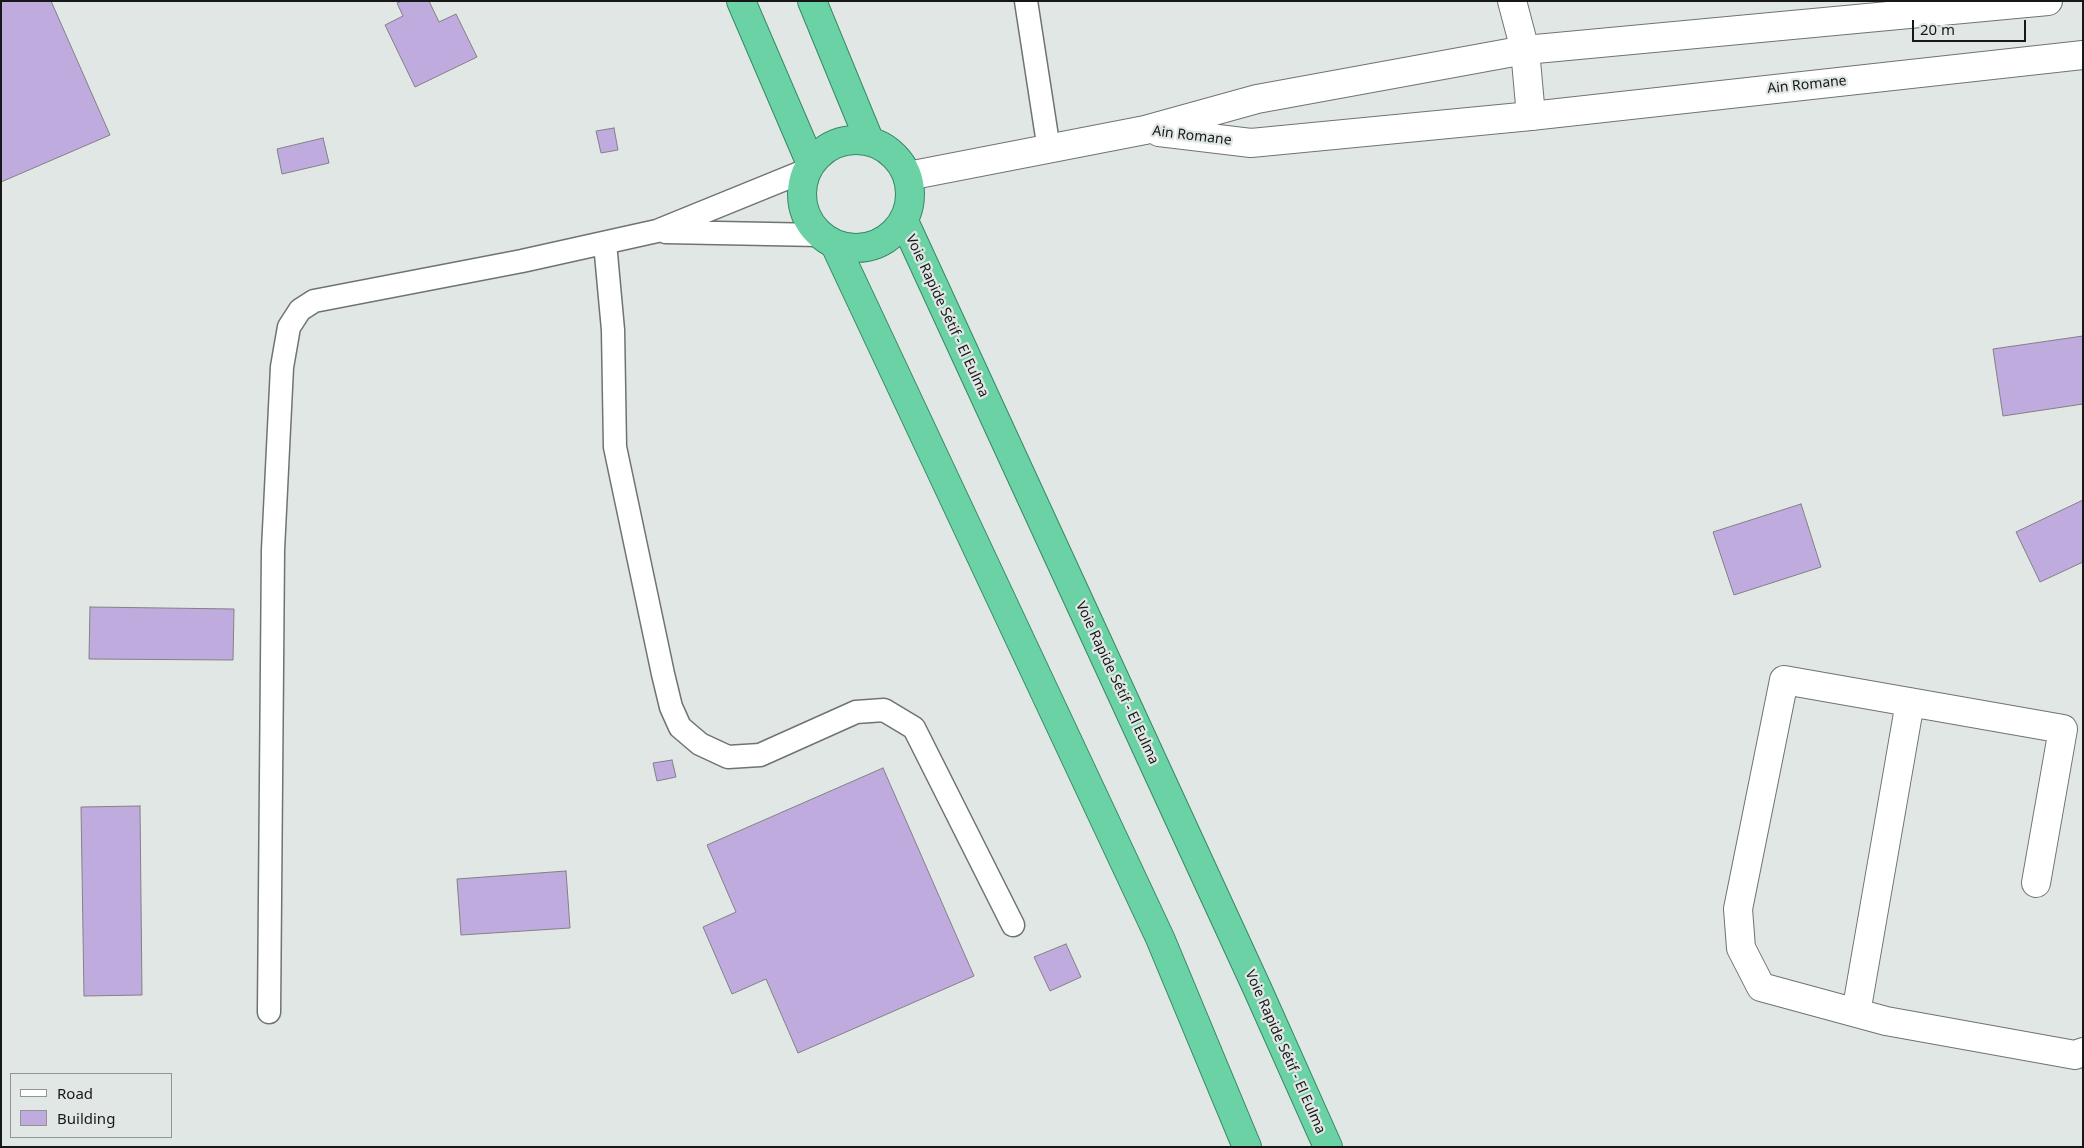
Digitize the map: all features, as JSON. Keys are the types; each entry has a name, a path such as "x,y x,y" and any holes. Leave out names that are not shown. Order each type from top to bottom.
{"highway":[{"path":"741,1 809,167"},
{"path":"812,1 870,142"},
{"path":"827,240 851,249 866,248 881,243 894,234 904,221 910,207 911,191 908,176 893,155 870,142 857,140 831,146 809,167 802,193 806,216 827,240 1160,938 1247,1147"},
{"name":"Voie Rapide Sétif - El Eulma","path":"904,221 1257,988 1328,1147"}],"street":[{"name":"Ain Romane","path":"1145,130 1257,99 1525,50 2048,1"},
{"path":"1513,2 1525,50 1531,116"},
{"name":"Ain Romane","path":"1145,130 1251,143 1531,116 2083,55"},
{"path":"908,176 1145,130"},
{"path":"2036,883 2063,729 1784,680 1738,909 1741,948 1761,987 1886,1020 2075,1055 2083,1052"},
{"path":"1856,1013 1910,702"}],"lane":[{"path":"1026,1 1049,150"},
{"path":"269,1012 273,550 282,367 290,327 300,310 314,300 605,243 657,231 809,167"},
{"path":"657,231 827,240"},
{"path":"605,243 613,330 615,447 665,683 671,707 680,727 700,744 728,757 760,755 856,712 884,710 914,728 1013,925"}],"building":[{"path":"1,1 51,1 110,135 1,182"},
{"path":"402,1 429,1 439,22 456,14 477,57 415,87 385,25 403,16 397,3"},
{"path":"614,128 618,150 601,153 596,131"},
{"path":"323,138 329,163 282,174 277,149"},
{"path":"2083,336 2083,404 2003,416 1993,349"},
{"path":"2083,500 2083,562 2040,582 2016,532"},
{"path":"1801,504 1821,567 1734,595 1713,532"},
{"path":"90,607 234,609 233,660 89,659"},
{"path":"672,760 676,777 657,781 653,763"},
{"path":"883,768 974,976 798,1053 766,979 732,994 703,927 736,912 707,845"},
{"path":"140,806 142,995 84,996 81,807"},
{"path":"566,871 570,928 461,935 457,879"},
{"path":"1066,944 1081,977 1050,991 1034,957"}]}
